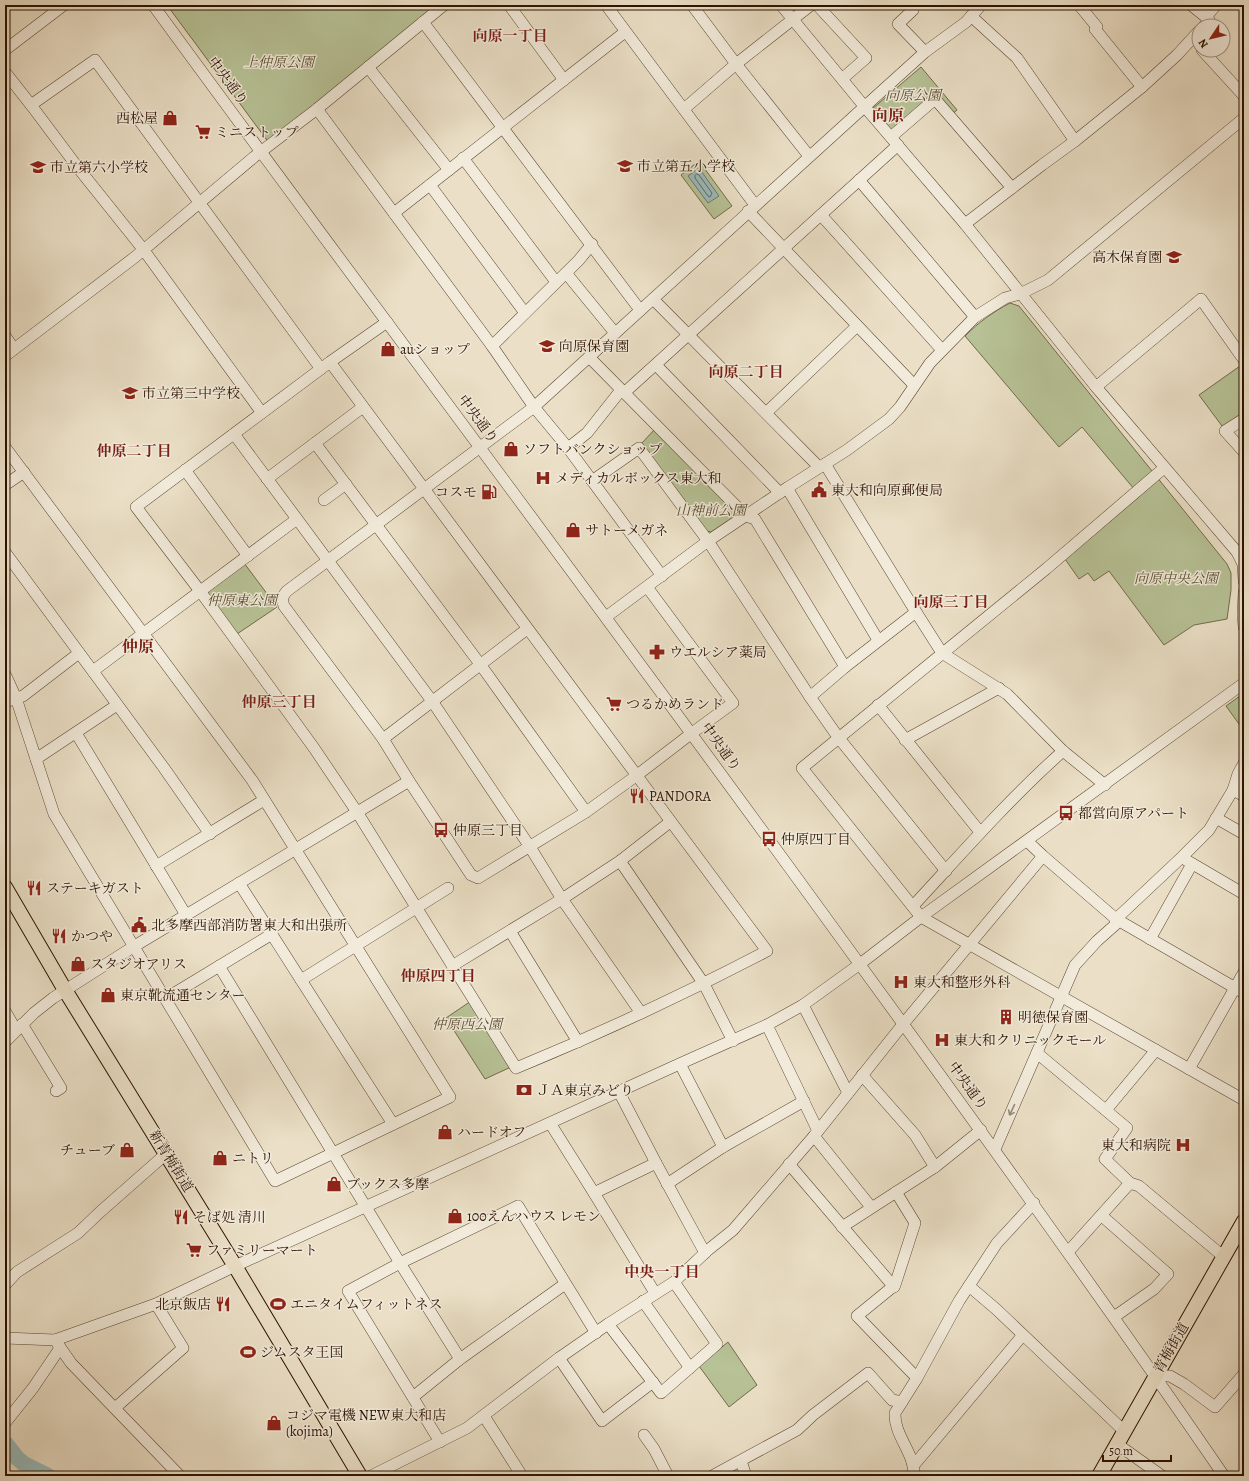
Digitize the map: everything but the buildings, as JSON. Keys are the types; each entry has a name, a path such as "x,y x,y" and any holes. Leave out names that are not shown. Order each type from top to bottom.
{"main road":[{"name":"新青梅街道","path":"5,887 65,990 235,1266 360,1476"},
{"name":"青梅街道","path":"1099,1476 1244,1221"}],"street":[{"path":"5,50 64,5"},
{"name":"中央通り","path":"153,5 692,733 904,1023 1034,1203 1156,1376 1224,1476"},
{"path":"5,356 139,253 444,5"},
{"path":"509,5 564,80"},
{"path":"606,5 684,109 751,208 783,249 914,385"},
{"path":"692,5 736,64 810,156"},
{"path":"781,5 864,106 965,224 1096,387 1237,552 1243,564 1244,581"},
{"path":"684,109 736,64 811,5"},
{"path":"817,5 866,58 842,79"},
{"path":"909,5 913,10 898,24 925,52"},
{"path":"647,587 733,703 586,812 482,877 475,878 471,875 383,739 284,606 282,600 283,594 534,407 864,106 925,52 968,19 981,5"},
{"path":"1079,5 1142,87"},
{"path":"1191,5 1202,18"},
{"path":"1208,18 1216,5"},
{"path":"968,19 1017,58 1075,141"},
{"path":"423,22 592,244 640,310"},
{"path":"394,213 625,32"},
{"path":"965,224 1042,164 1075,141 1142,87 1191,44"},
{"path":"1209,58 1244,96"},
{"path":"31,105 95,60 200,202 326,366 363,407 767,951 704,984 578,1042 516,1068 357,812 314,748 200,591 136,507 262,413 326,366 387,322"},
{"path":"368,67 449,170"},
{"path":"5,72 31,105 139,253 262,413"},
{"path":"568,448 587,433 623,392 656,365 859,180 935,99 1012,188"},
{"path":"317,109 492,346 534,407 568,448 662,576"},
{"path":"606,617 708,542 858,442 889,419 942,350 975,317 1005,298 1020,294 1048,280 1073,261 1244,118"},
{"path":"464,158 556,282"},
{"path":"859,180 975,317"},
{"path":"430,185 525,313"},
{"path":"821,215 942,350"},
{"path":"492,346 566,273 592,244"},
{"path":"566,273 615,333"},
{"path":"652,299 766,413 822,465 942,653 1007,694 1063,751 1105,785"},
{"path":"1096,387 1201,299 1244,360"},
{"path":"766,413 857,326"},
{"path":"5,336 14,349"},
{"path":"589,358 746,516 754,519 845,667"},
{"path":"656,365 784,490 878,640"},
{"path":"267,479 363,407"},
{"path":"1244,419 1225,431 1244,452"},
{"path":"234,434 432,701 530,848 562,899 641,1013"},
{"path":"316,442 480,664 586,812"},
{"path":"5,447 248,774 450,1098 275,1181 54,814 16,698 5,674"},
{"path":"592,481 639,448 708,542 838,737 946,871"},
{"path":"1164,468 1046,569 838,737 802,768 921,917 1244,1100"},
{"path":"185,470 248,556"},
{"path":"5,486 24,472"},
{"path":"324,500 346,484"},
{"path":"93,671 297,519"},
{"path":"5,552 80,653 210,834"},
{"path":"1244,592 1244,627"},
{"path":"810,697 878,640 916,612"},
{"path":"383,739 527,629"},
{"path":"5,702 23,696 80,653"},
{"path":"6,1335 58,1344 156,1304 366,1206 767,1025 803,1005 860,964 921,917 1244,683"},
{"path":"905,740 999,688"},
{"path":"36,759 117,705"},
{"path":"878,705 980,832"},
{"path":"76,733 186,915"},
{"path":"913,906 980,832 1034,776 1063,751"},
{"path":"995,1149 1075,965 1115,925 1116,919 1209,830 1233,790 1238,774 1244,763"},
{"path":"5,1042 19,1027 53,998 65,990 133,947 409,781"},
{"path":"1233,790 1244,796"},
{"path":"156,866 264,800"},
{"path":"1216,818 1244,834"},
{"path":"452,966 562,899 620,861 670,822"},
{"path":"1027,840 1043,856 1116,919 1240,990"},
{"path":"371,1476 440,1442 484,1416 559,1358 642,1301 674,1282 705,1253 733,1230 816,1133 904,1023 1043,856"},
{"path":"1182,857 1244,894"},
{"path":"620,861 704,984 733,1041"},
{"path":"1150,939 1192,864"},
{"path":"239,883 393,1124"},
{"path":"301,980 448,888"},
{"path":"510,931 578,1042"},
{"path":"165,999 272,934"},
{"path":"219,966 460,1359"},
{"path":"1189,1069 1240,990 1244,972"},
{"path":"803,1005 848,1093"},
{"path":"5,1011 19,1027 42,1065 61,1088 56,1091"},
{"path":"767,1025 804,1101 816,1133 871,1208"},
{"path":"1106,1110 1156,1050"},
{"path":"1037,1053 1127,1128 1105,1159 1130,1183 1139,1186 1224,1257"},
{"path":"680,1064 723,1147"},
{"path":"862,1075 915,1135 935,1167"},
{"path":"619,1092 705,1253"},
{"path":"667,1184 723,1147 804,1101"},
{"path":"550,1123 655,1293"},
{"path":"842,1227 935,1167 981,1130"},
{"path":"5,1285 17,1272 78,1233 166,1154"},
{"path":"594,1193 656,1163"},
{"path":"789,1164 894,1287"},
{"path":"1068,1252 1102,1216 1130,1183"},
{"path":"896,1192 915,1223 894,1287 857,1316 917,1378"},
{"path":"913,1473 896,1426 894,1419 895,1413 917,1378 959,1301 997,1244 1034,1203"},
{"path":"440,1442 348,1291 400,1263 518,1206 596,1333"},
{"path":"1102,1216 1168,1274 1154,1289 1114,1317"},
{"path":"608,1324 661,1393 717,1344 674,1282"},
{"path":"413,1397 460,1359 565,1284"},
{"path":"969,1286 996,1309 1022,1336 1124,1431"},
{"path":"642,1301 690,1368"},
{"path":"115,1408 184,1348 156,1304"},
{"path":"913,1473 1022,1336"},
{"path":"58,1344 71,1364 180,1476"},
{"path":"5,1423 33,1388 58,1344"},
{"path":"559,1358 602,1421 653,1382"},
{"path":"712,1476 797,1430 813,1415 868,1373 892,1400 902,1402"},
{"path":"1156,1376 1170,1376 1184,1384 1215,1408 1244,1374"},
{"path":"484,1416 522,1476"},
{"path":"644,1435 654,1449 668,1476"},
{"path":"1117,1444 1161,1476"},
{"path":"741,1461 746,1476"}],"green space":[{"name":"上仲原公園","path":"167,5 439,5 269,143"},
{"name":"向原公園","path":"921,67 957,110 951,115 935,98 893,133 872,109"},
{"path":"699,161 732,206 714,219 681,175"},
{"name":"向原中央公園","path":"1010,303 1019,306 1227,564 1231,573 1231,590 1227,619 1194,625 1164,645 1109,571 1094,581 1088,573 1079,579 1065,559 1140,496 1082,427 1059,447 965,336 986,318"},
{"path":"1240,366 1244,371 1244,412 1222,426 1199,395"},
{"name":"山神前公園","path":"655,429 736,512 735,516 711,532 706,531 641,444"},
{"name":"仲原東公園","path":"244,563 277,607 237,634 208,596 208,589"},
{"path":"1244,693 1244,731 1226,706"},
{"name":"仲原西公園","path":"471,1001 511,1067 485,1079 446,1018"},
{"path":"728,1342 757,1385 729,1407 699,1366"}],"water":[{"path":"699,168 719,196 708,203 688,176"}],"waterway":[{"path":"6,1444 24,1464 48,1476"}],"place":[{"name":"西松屋","path":"170,118"},
{"name":"ミニストップ","path":"203,132"},
{"name":"市立第五小学校","path":"625,166"},
{"name":"市立第六小学校","path":"38,167"},
{"name":"高木保育園","path":"1174,257"},
{"name":"向原保育園","path":"547,346"},
{"name":"auショップ","path":"388,349"},
{"name":"市立第三中学校","path":"130,393"},
{"name":"ソフトバンクショップ","path":"511,449"},
{"name":"メディカルボックス東大和","path":"543,478"},
{"name":"東大和向原郵便局","path":"819,490"},
{"name":"コスモ","path":"489,492"},
{"name":"サトーメガネ","path":"573,530"},
{"name":"ウエルシア薬局","path":"657,652"},
{"name":"つるかめランド","path":"614,704"},
{"name":"PANDORA","path":"637,796"},
{"name":"都営向原アパート","path":"1066,813"},
{"name":"仲原三丁目","path":"441,830"},
{"name":"仲原四丁目","path":"769,839"},
{"name":"ステーキガスト","path":"34,888"},
{"name":"北多摩西部消防署東大和出張所","path":"139,925"},
{"name":"かつや","path":"59,936"},
{"name":"スタジオアリス","path":"78,964"},
{"name":"東大和整形外科","path":"901,982"},
{"name":"東京靴流通センター","path":"108,995"},
{"name":"明徳保育園","path":"1006,1017"},
{"name":"東大和クリニックモール","path":"942,1040"},
{"name":"ＪＡ東京みどり","path":"524,1090"},
{"name":"ハードオフ","path":"445,1132"},
{"name":"東大和病院","path":"1183,1145"},
{"name":"チューブ","path":"127,1150"},
{"name":"ニトリ","path":"220,1158"},
{"name":"ブックス多摩","path":"334,1184"},
{"name":"100えんハウス レモン","path":"455,1216"},
{"name":"そば処 清川","path":"181,1217"},
{"name":"ファミリーマート","path":"194,1250"},
{"name":"北京飯店","path":"223,1304"},
{"name":"エニタイムフィットネス","path":"278,1304"},
{"name":"ジムスタ王国","path":"248,1352"},
{"name":"コジマ電機 NEW東大和店 (kojima)","path":"274,1423"}],"district":[{"name":"向原一丁目","path":"510,36"},
{"name":"向原","path":"888,116"},
{"name":"向原二丁目","path":"746,372"},
{"name":"仲原二丁目","path":"134,451"},
{"name":"向原三丁目","path":"951,602"},
{"name":"仲原","path":"138,647"},
{"name":"仲原三丁目","path":"279,702"},
{"name":"仲原四丁目","path":"438,976"},
{"name":"中央一丁目","path":"662,1272"}]}
